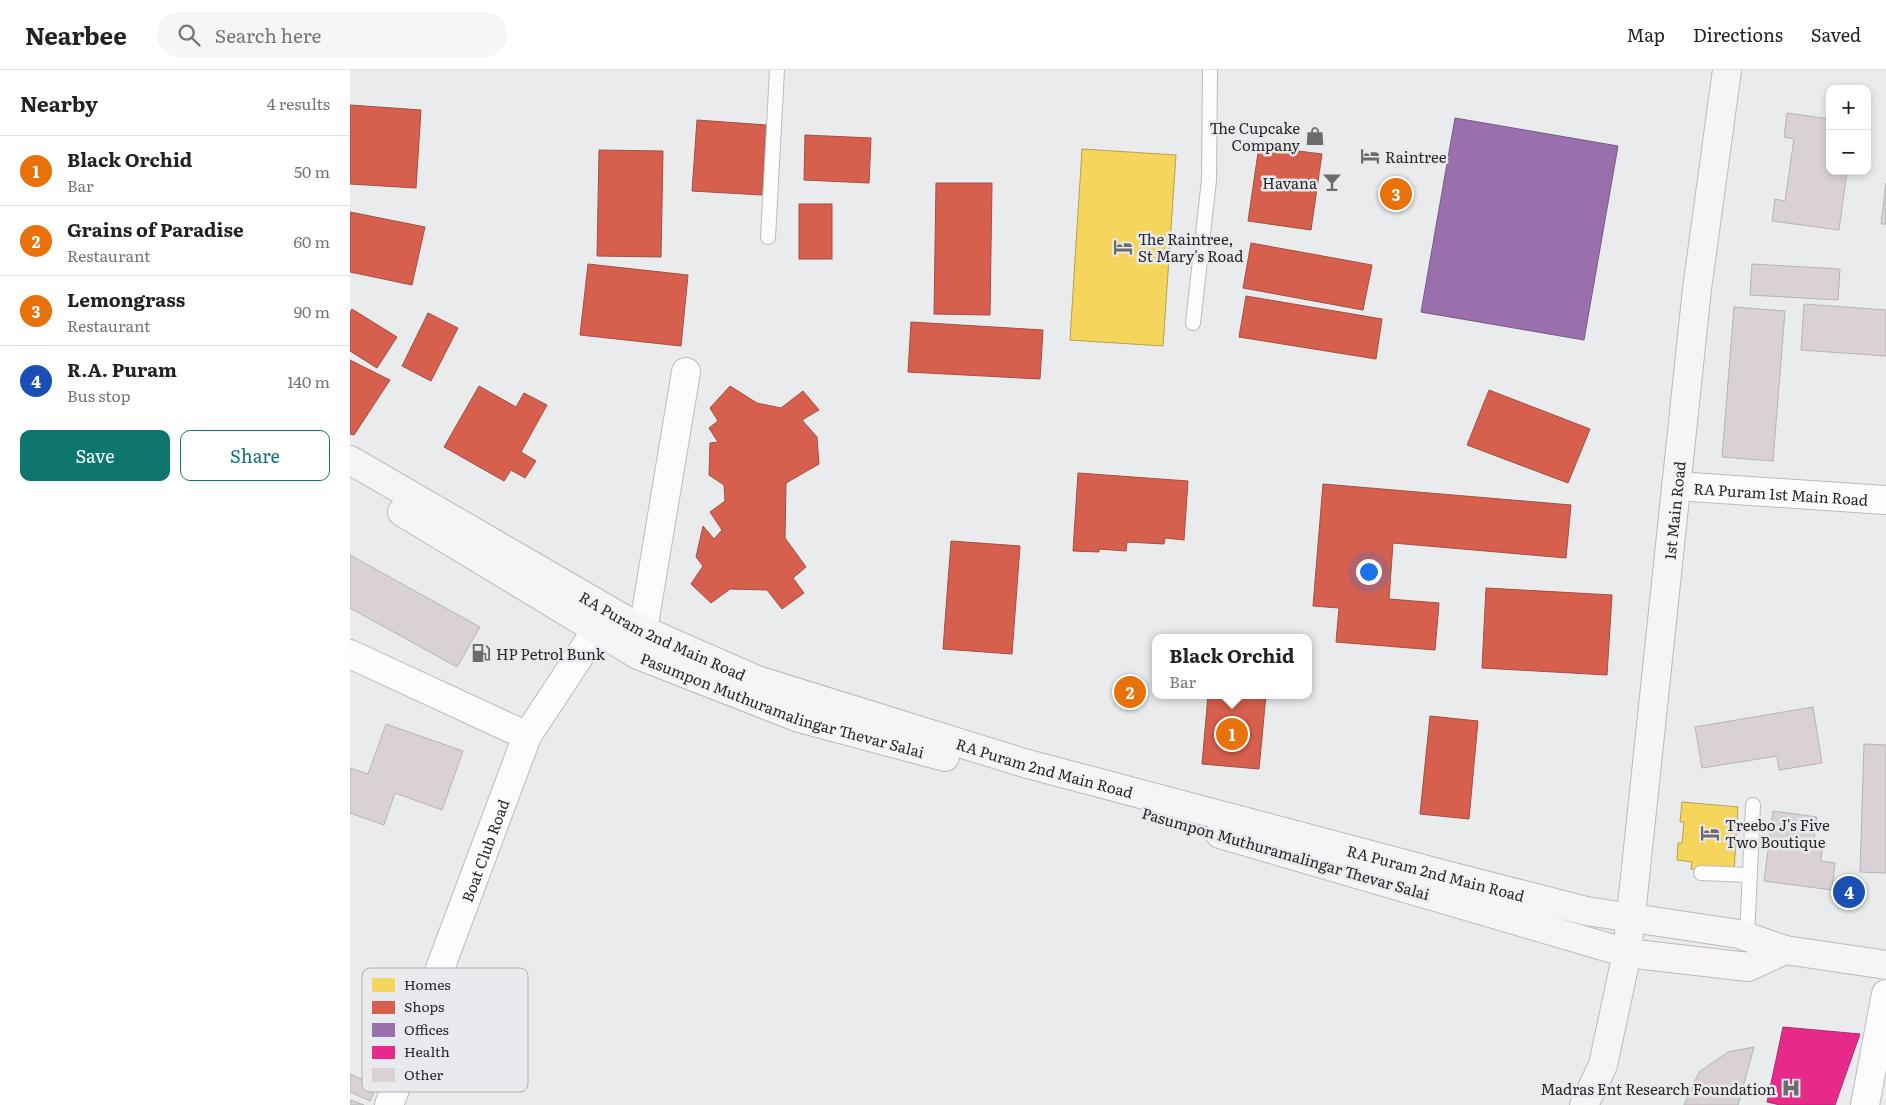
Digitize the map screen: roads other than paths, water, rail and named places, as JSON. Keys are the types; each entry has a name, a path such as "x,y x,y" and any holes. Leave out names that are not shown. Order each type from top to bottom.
{"main road":[{"name":"1st Main Road","path":"1584,1105 1603,1065 1627,953 1697,289 1727,70"},
{"name":"RA Puram 2nd Main Road","path":"350,460 603,621 643,630 757,680 1024,763 1442,874 1586,910 1738,934 1785,950 1886,965"},
{"name":"Pasumpon Muthuramalingar Thevar Salai","path":"350,480 603,621 638,655 799,718 1093,797 1627,953"},
{"path":"1627,953 1748,968 1785,950"}],"street":[{"path":"643,630 686,372"},
{"name":"RA Puram 1st Main Road","path":"1676,486 1886,500"},
{"name":"Boat Club Road","path":"440,968 527,736 603,621"},
{"path":"350,654 527,736"},
{"path":"1865,1105 1886,994"},
{"name":"Boat Club Road","path":"389,1105 394,1092"}],"lane":[{"path":"768,238 777,70"},
{"path":"1193,322 1209,180 1210,70"},
{"path":"1747,937 1753,805"},
{"path":"1701,872 1749,875"}],"place":[{"name":"The Cupcake Company","path":"1315,136"},
{"name":"Raintree","path":"1370,156"},
{"name":"Havana","path":"1332,182"},
{"name":"Lemongrass","path":"1396,194"},
{"name":"The Raintree, St Mary's Road","path":"1123,247"},
{"name":"HP Petrol Bunk","path":"481,653"},
{"name":"Grains of Paradise","path":"1130,692"},
{"name":"Black Orchid","path":"1232,734"},
{"name":"Treebo J's Five Two Boutique","path":"1710,833"},
{"name":"R.A. Puram","path":"1849,892"},
{"name":"Madras Ent Research Foundation","path":"1791,1088"}]}
